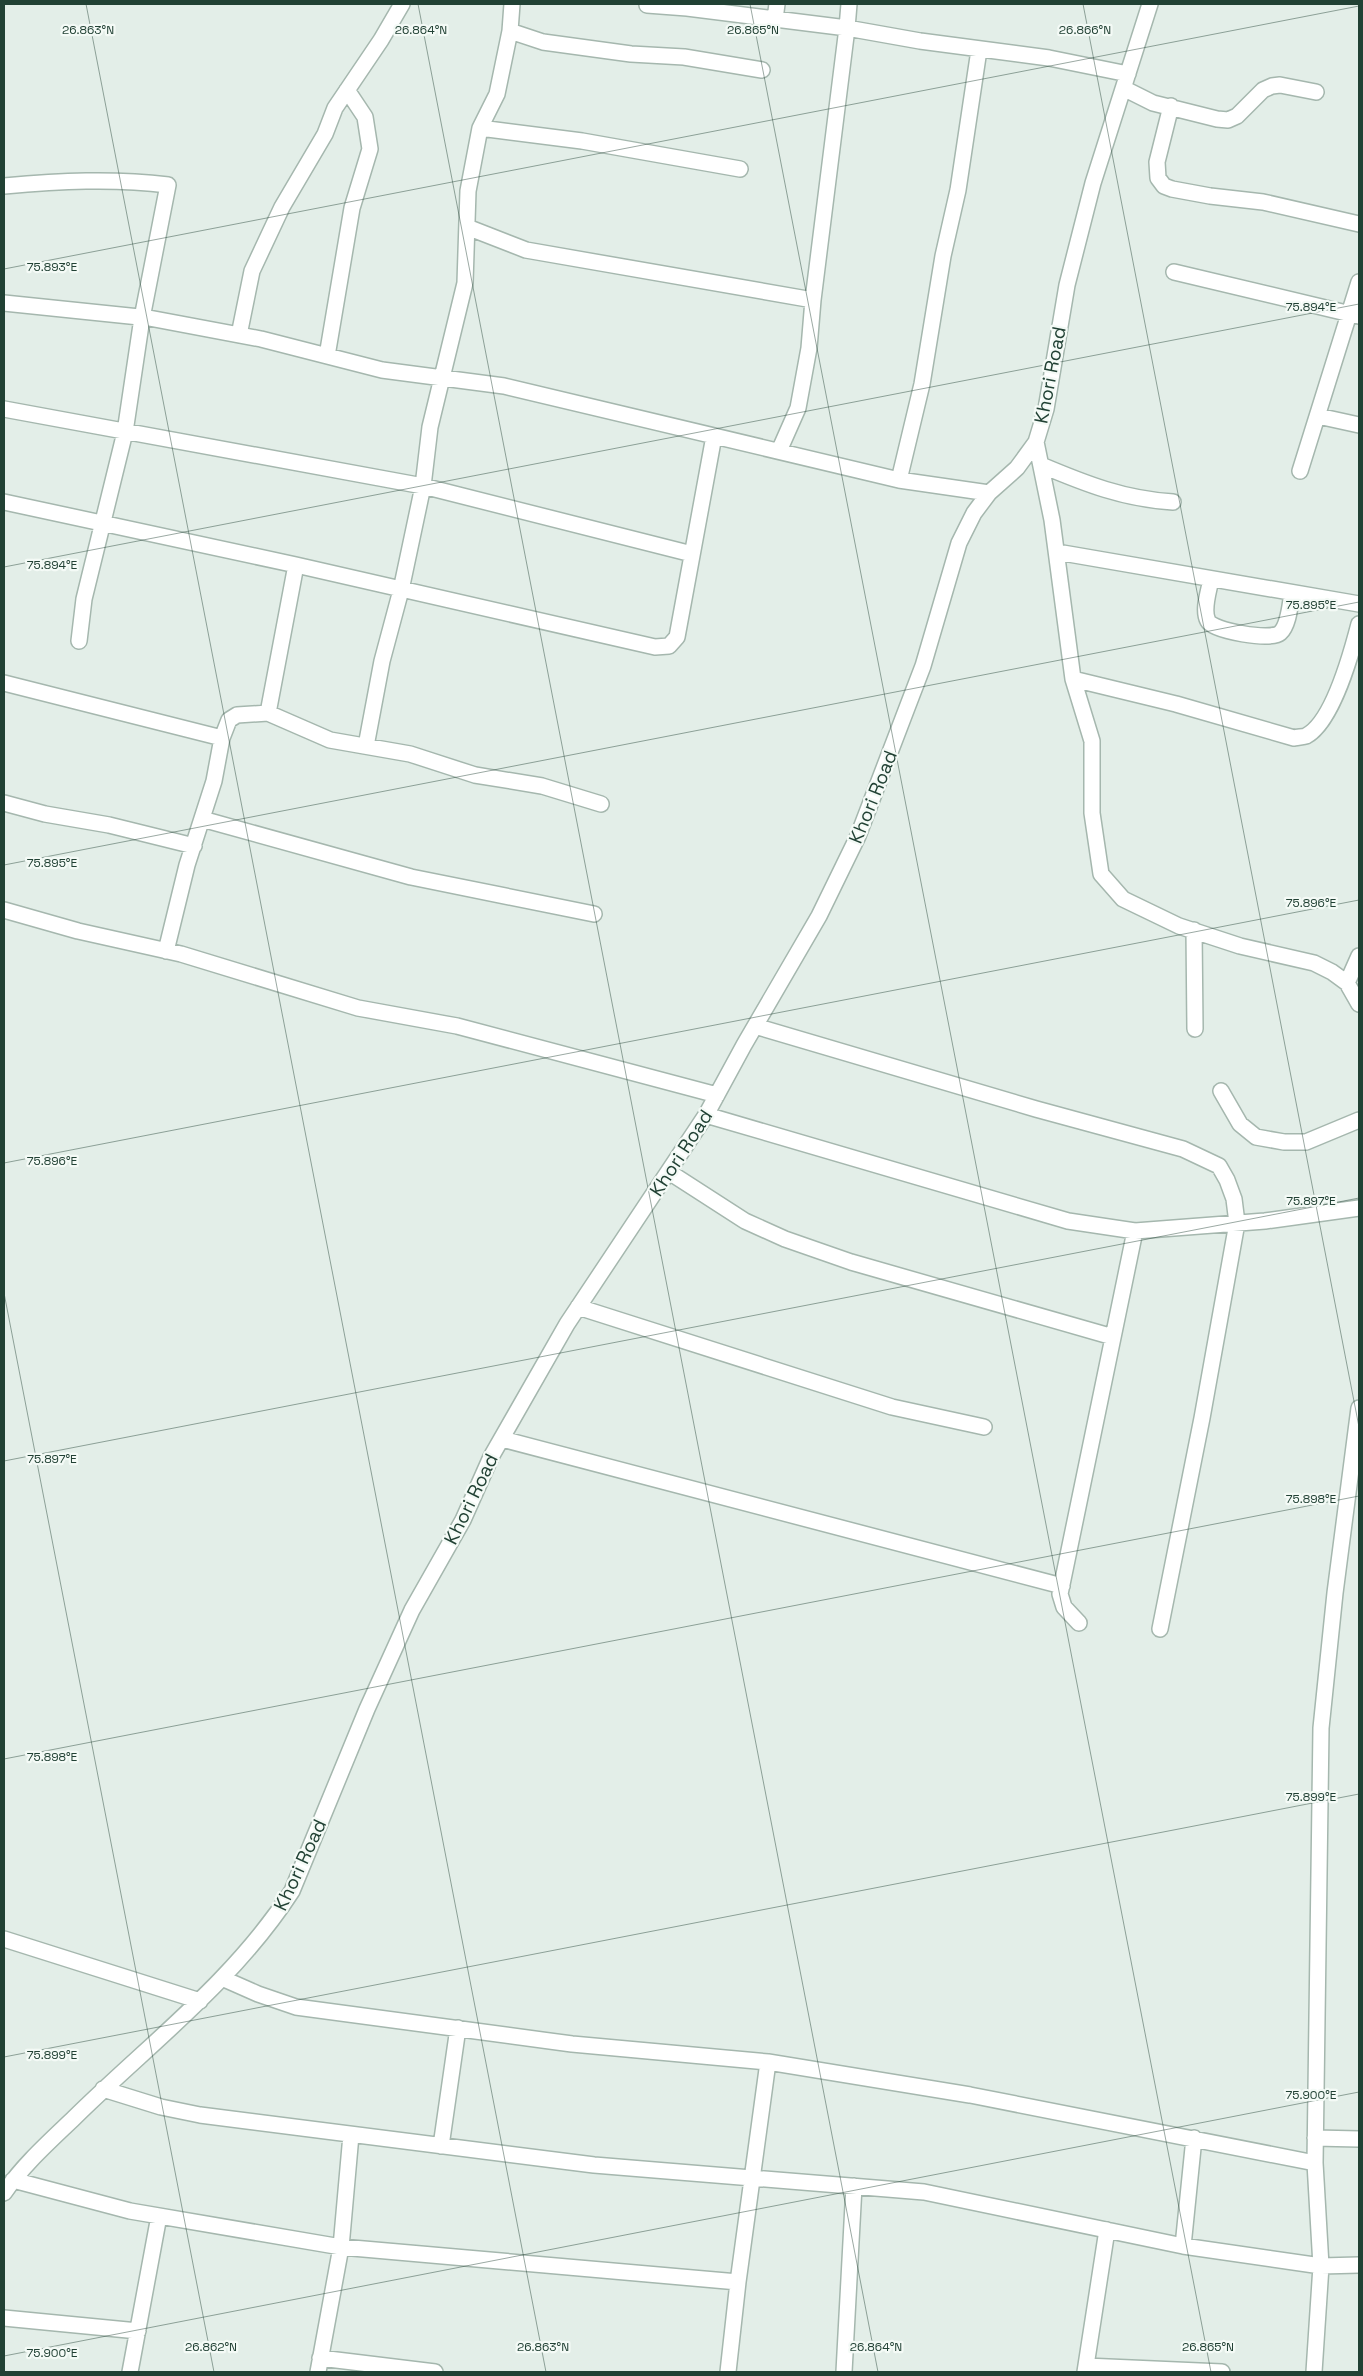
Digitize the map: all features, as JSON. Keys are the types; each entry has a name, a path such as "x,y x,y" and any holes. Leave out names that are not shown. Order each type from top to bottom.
{"street":[{"path":"239,335 252,271 282,207 325,134 335,108 381,40 402,4"},
{"path":"366,746 382,661 401,590 423,486 430,427 465,283 468,191 480,128 496,94 510,31 512,4"},
{"path":"775,19 777,4"},
{"path":"779,451 798,408 809,348 813,300 849,4"},
{"name":"Khori Road","path":"4,2193 13,2180 103,2089 224,1979 274,1918 292,1892 367,1709 412,1610 463,1520 502,1439 578,1307 706,1115 819,916 858,836 923,666 959,543 974,513 989,493 1017,468 1036,442 1046,409 1067,285 1093,183 1150,4"},
{"path":"647,5 687,8 847,28 979,50 1049,58 1126,82 1154,103 1217,119 1228,120 1237,116 1263,90 1272,86 1280,85 1316,92"},
{"path":"510,31 543,42 631,54 684,57 762,70"},
{"path":"899,480 922,384 944,256 958,190 979,50"},
{"path":"327,356 352,208 370,149 366,117 347,90"},
{"path":"1171,106 1157,162 1158,178 1164,186 1200,194 1263,202 1359,224"},
{"path":"480,128 582,140 740,169"},
{"path":"4,186 88,180 136,181 168,185 142,318 125,432 104,524 84,599 79,641"},
{"path":"467,227 526,250 813,300"},
{"path":"1174,272 1355,315"},
{"path":"1300,471 1355,315 1359,282"},
{"path":"4,304 142,318 239,335 382,370 504,386 899,480 989,493"},
{"path":"4,410 423,486 692,554"},
{"path":"1318,416 1359,425"},
{"path":"4,502 296,565 655,647 669,646 677,637 714,436"},
{"path":"1036,442 1056,552 1073,679 1092,741 1092,812 1101,874 1123,900 1194,930 1240,946 1314,962 1347,983 1359,1004"},
{"path":"1041,465 1118,494 1143,500 1173,502"},
{"path":"1056,552 1359,604"},
{"path":"268,713 296,565"},
{"path":"1211,579 1205,613 1208,622 1215,627 1264,638 1275,637 1282,632 1292,593"},
{"path":"1073,679 1176,704 1294,738 1306,736 1316,727 1334,700 1352,652 1359,624"},
{"path":"4,683 222,738"},
{"path":"166,951 194,846 214,781 222,738 229,720 237,715 268,713 330,740 410,754 475,774 542,786 602,804"},
{"path":"4,803 45,814 108,825 194,846"},
{"path":"202,818 410,877 594,914"},
{"path":"4,910 78,931 166,951 273,981 358,1008 457,1026 717,1095"},
{"path":"1194,930 1195,1029"},
{"path":"1347,983 1359,956"},
{"path":"755,1026 1036,1109 1183,1149 1219,1166 1228,1180 1234,1199 1237,1223 1202,1418 1160,1629"},
{"path":"1221,1091 1240,1124 1256,1137 1284,1142 1306,1142 1359,1120"},
{"path":"706,1115 1068,1221 1135,1231 1237,1223 1359,1208"},
{"path":"669,1172 745,1221 785,1239 851,1262 1113,1337"},
{"path":"1079,1623 1064,1606 1060,1594 1135,1231"},
{"path":"578,1307 892,1407 984,1427"},
{"path":"1314,2372 1320,2266 1314,2163 1321,1728 1335,1593 1359,1408"},
{"path":"502,1439 1062,1586"},
{"path":"4,1939 200,2001"},
{"path":"224,1979 258,1994 296,2006 572,2044 768,2062 970,2095 1314,2163"},
{"path":"441,2146 458,2028"},
{"path":"728,2372 738,2282 768,2062"},
{"path":"103,2089 161,2107 200,2115 594,2165 924,2192 1183,2246 1320,2266 1359,2265"},
{"path":"351,2135 341,2247 319,2365 435,2372"},
{"path":"1183,2246 1194,2138"},
{"path":"1315,2138 1359,2138"},
{"path":"13,2180 130,2211 341,2247 738,2282"},
{"path":"844,2372 854,2186"},
{"path":"130,2372 159,2216"},
{"path":"1107,2230 1086,2369 1222,2372"},
{"path":"4,2318 138,2331"}]}
